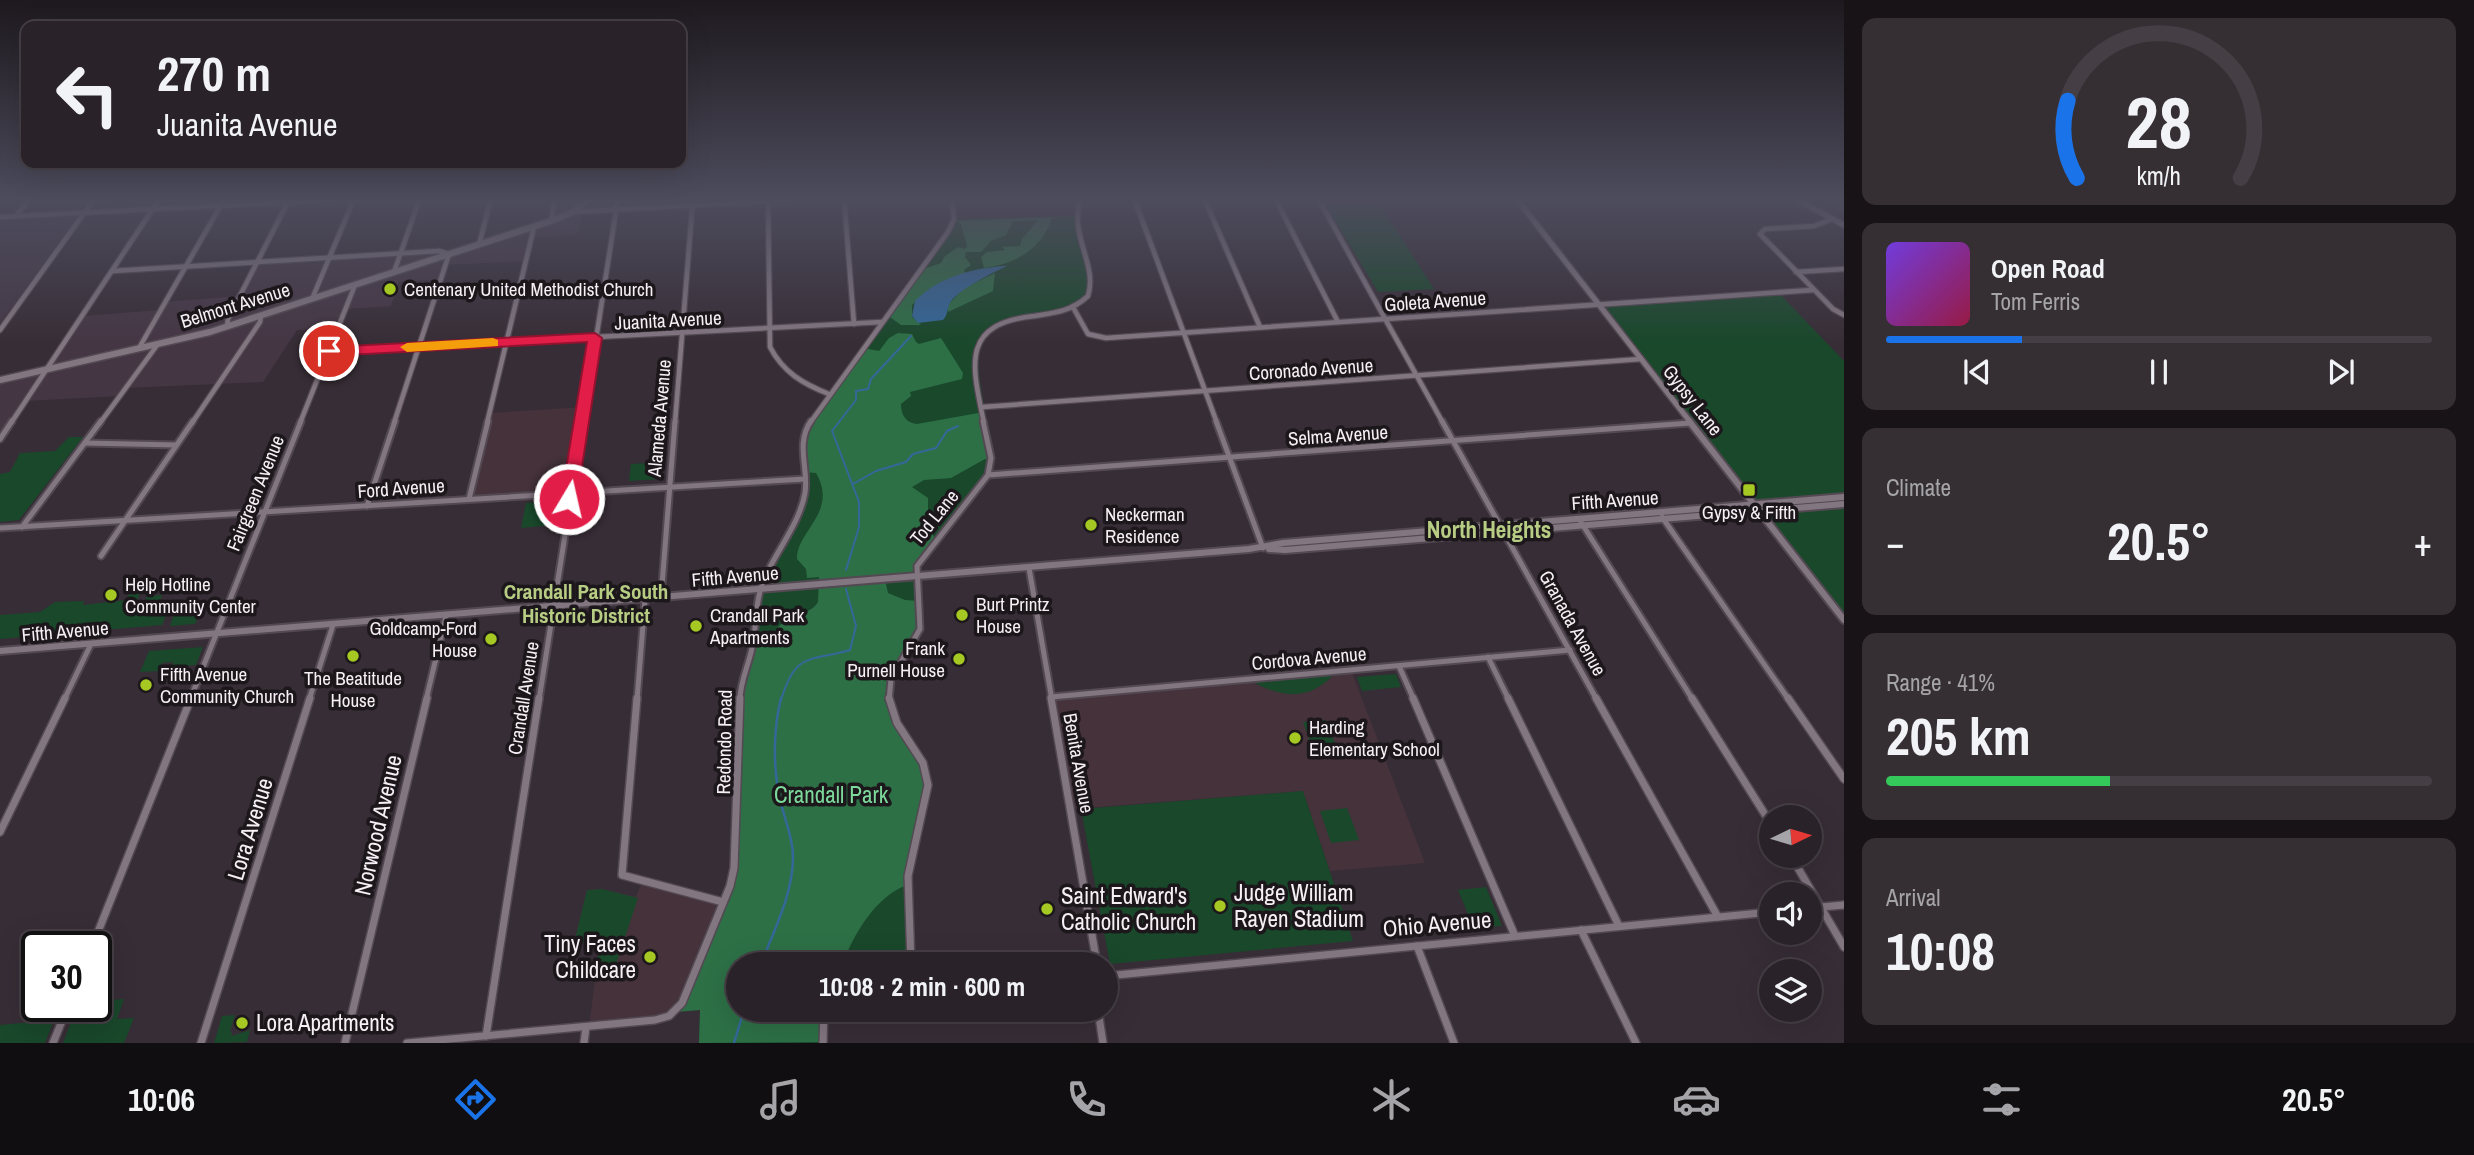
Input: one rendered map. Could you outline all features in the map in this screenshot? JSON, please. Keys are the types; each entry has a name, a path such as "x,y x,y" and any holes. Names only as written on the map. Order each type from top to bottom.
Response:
{"main road":[{"name":"Belmont Avenue","path":"0,380 227,326 471,247"}],"street":[{"path":"0,330 60,247"},
{"path":"0,439 128,247"},
{"path":"139,348 197,247"},
{"path":"227,326 228,318 265,247"},
{"path":"312,299 333,247"},
{"path":"394,272 401,247"},
{"path":"469,499 529,247"},
{"name":"Crandall Avenue","path":"486,1036 610,247"},
{"name":"Alameda Avenue","path":"661,598 689,247"},
{"path":"768,247 770,347 780,365 802,382 830,394"},
{"path":"848,247 854,324"},
{"name":"Redondo Road","path":"586,1027 663,1019 675,1012 682,1003 732,877 736,849 740,686 753,645 760,590 766,570 802,504 805,479 802,448 804,431 937,247"},
{"path":"988,475 991,458 975,358 979,344 985,334 1009,319 1074,309 1087,298 1091,288 1080,247"},
{"path":"1152,247 1263,548"},
{"path":"1225,247 1260,327"},
{"path":"1300,247 1338,322"},
{"name":"Granada Avenue","path":"1345,247 1718,917"},
{"name":"Gypsy Lane","path":"1554,247 1844,620"},
{"path":"1771,247 1833,309 1844,315"},
{"path":"112,271 440,251 449,254 367,506"},
{"path":"1796,272 1844,269"},
{"name":"Fairgreen Avenue","path":"98,931 355,285"},
{"name":"Goleta Avenue","path":"1074,309 1086,331 1095,337 1813,290"},
{"path":"100,556 260,322 261,315"},
{"name":"Juanita Avenue","path":"329,351 882,322"},
{"path":"22,527 158,344"},
{"name":"Coronado Avenue","path":"983,407 1642,359"},
{"name":"Selma Avenue","path":"988,475 1690,423"},
{"path":"85,443 176,445"},
{"name":"Tod Lane","path":"911,952 908,885 928,784 922,763 895,722 888,691 895,668 913,646 920,629 916,576 921,558 988,475"},
{"name":"Ford Avenue","path":"0,528 805,479"},
{"name":"Fifth Avenue","path":"0,652 1263,548 1285,550 1579,519 1844,496"},
{"name":"Fifth Avenue","path":"1502,529 1584,526 1844,504"},
{"path":"1659,513 1844,779"},
{"path":"1579,519 1759,805"},
{"name":"Benita Avenue","path":"1029,568 1095,952"},
{"path":"645,600 622,875 723,902"},
{"name":"Norwood Avenue","path":"345,1043 446,616"},
{"name":"Lora Avenue","path":"201,1043 332,625"},
{"path":"0,832 91,644"},
{"name":"Cordova Avenue","path":"1051,697 1570,650"},
{"path":"1488,657 1619,926"},
{"path":"1399,666 1515,936"},
{"path":"1822,907 1844,905"},
{"path":"1822,909 1844,947"},
{"name":"Ohio Avenue","path":"1118,975 1759,913"},
{"path":"1581,929 1636,1043"},
{"path":"1417,946 1454,1043"},
{"path":"53,1043 62,1022"},
{"path":"823,1043 824,1022"},
{"path":"1100,1022 1103,1043"},
{"path":"407,1043 586,1027 584,1043"}],"shaded area":[{"path":"0,247 56,247 0,323"},
{"path":"472,247 531,247 527,261 445,265 441,279 399,282 391,306 347,309 339,328 297,330 263,382 126,388 119,396 26,401 0,439 0,380 49,368 83,316 159,310 164,302 239,296 257,263 439,251 449,254"},
{"path":"584,407 570,493 469,499 490,413"},
{"path":"1351,670 1425,863 1330,871 1303,791 1072,809 1051,697"},
{"name":"Tiny Faces Childcare","path":"642,882 723,902 686,996 669,1016 589,1027 599,949 575,939 587,890 602,889 636,897"}],"green space":[{"name":"Crandall Park","path":"938,247 1081,247 1091,281 1087,297 1054,313 1026,315 1004,321 979,344 978,360 990,443 988,475 917,566 921,611 889,683 909,868 911,952 726,952 726,1022 769,1022 823,1043 699,1043 700,1010 675,1012 730,886 760,590 799,511 805,492 802,438"},
{"path":"958,247 965,249 967,247 986,247 981,252 966,252 965,257 971,265 964,270 965,273 930,289 912,305 912,317 921,325 901,325 887,315 921,270 941,263 944,257"},
{"path":"1002,247 1034,247 1017,259 984,268 981,257 987,252 1005,250"},
{"path":"1351,247 1407,247 1434,289 1378,292"},
{"path":"995,273 993,291 948,312 948,305 964,288"},
{"path":"1778,292 1844,361 1844,620 1759,511 1285,550 1263,548 1283,543 1753,504 1598,304"},
{"name":"Crandall Park","path":"898,333 912,334 919,344 941,338 963,373 962,379 910,392 911,396 901,404 905,418 917,424 984,412 991,458 951,478 924,480 912,487 928,498 928,518 935,541 921,558 916,576 885,580 888,593 905,600 919,601 920,629 895,668 888,699 927,776 907,885 885,898 867,917 848,952 726,952 726,1022 824,1022 823,1042 699,1043 700,1010 675,1012 730,886 739,699 753,646 763,643 784,622 811,609 818,602 819,577 807,578 806,569 797,559 798,549 820,510 823,499 822,487 816,473 804,472 802,438 863,348 879,351 889,338"},
{"path":"69,437 83,437 19,520 0,522 0,474 10,472 20,453 55,451"},
{"path":"662,462 661,479 629,481 631,464"},
{"path":"560,501 555,525 521,528 526,503"},
{"path":"142,588 136,603 144,603 147,596 162,595 160,601 173,600 162,625 0,639 0,615 40,612 55,602 84,601 83,605 126,600 132,589"},
{"path":"187,602 204,604 195,624 170,626 176,608"},
{"path":"203,647 196,665 172,667 173,662 162,663 159,671 140,672 149,651"},
{"path":"1337,671 1316,688 1294,694 1271,690 1247,679"},
{"path":"1396,674 1401,687 1362,691 1357,677"},
{"path":"1326,720 1338,751 1314,753 1303,722"},
{"name":"Judge William Rayen Stadium","path":"1303,791 1353,941 1118,963 1118,952 1108,952 1081,809"},
{"path":"1347,808 1359,840 1331,843 1320,811"},
{"path":"1486,887 1502,926 1474,928 1458,890"},
{"path":"602,889 638,898 615,967 597,963 599,949 575,939 587,890"},
{"path":"124,999 117,1019 134,1018 124,1043 63,1043 71,1022 112,1022 112,1000"},
{"path":"235,1015 231,1036 250,1030 247,1042 214,1043 222,1016"},
{"path":"53,1022 45,1043 0,1043 0,1025"}],"water":[{"path":"1007,266 957,295 950,303 943,320 918,323 912,316 915,301 945,280 979,269"}],"waterway":[{"path":"846,570 859,527 859,502 832,431 856,400 856,391 868,389 871,379 911,336"},
{"path":"853,484 876,471 906,462 913,454 936,448 947,431 958,426"},
{"path":"781,700 792,673 799,666 814,658 850,650 856,626 846,589"},
{"path":"766,952 790,885 793,857 775,762 776,723 781,698"},
{"path":"734,1043 740,1022"}],"slow traffic":[{"path":"407,347 493,343"}],"place":[{"name":"Centenary United Methodist Church","path":"390,289"},
{"name":"Gypsy & Fifth","path":"1749,490"},
{"name":"Neckerman Residence","path":"1091,525"},
{"name":"Help Hotline Community Center","path":"111,595"},
{"name":"Burt Printz House","path":"962,615"},
{"name":"Crandall Park Apartments","path":"696,626"},
{"name":"Goldcamp-Ford House","path":"491,639"},
{"name":"The Beatitude House","path":"353,656"},
{"name":"Frank Purnell House","path":"959,659"},
{"name":"Fifth Avenue Community Church","path":"146,685"},
{"name":"Harding Elementary School","path":"1295,738"},
{"name":"Judge William Rayen Stadium","path":"1220,906"},
{"name":"Saint Edward's Catholic Church","path":"1047,909"},
{"name":"Tiny Faces Childcare","path":"650,957"},
{"name":"Lora Apartments","path":"242,1023"}],"district":[{"name":"North Heights","path":"1489,530"},
{"name":"Crandall Park South Historic District","path":"586,604"}],"route":[{"path":"329,351 595,338 569,499"}]}
